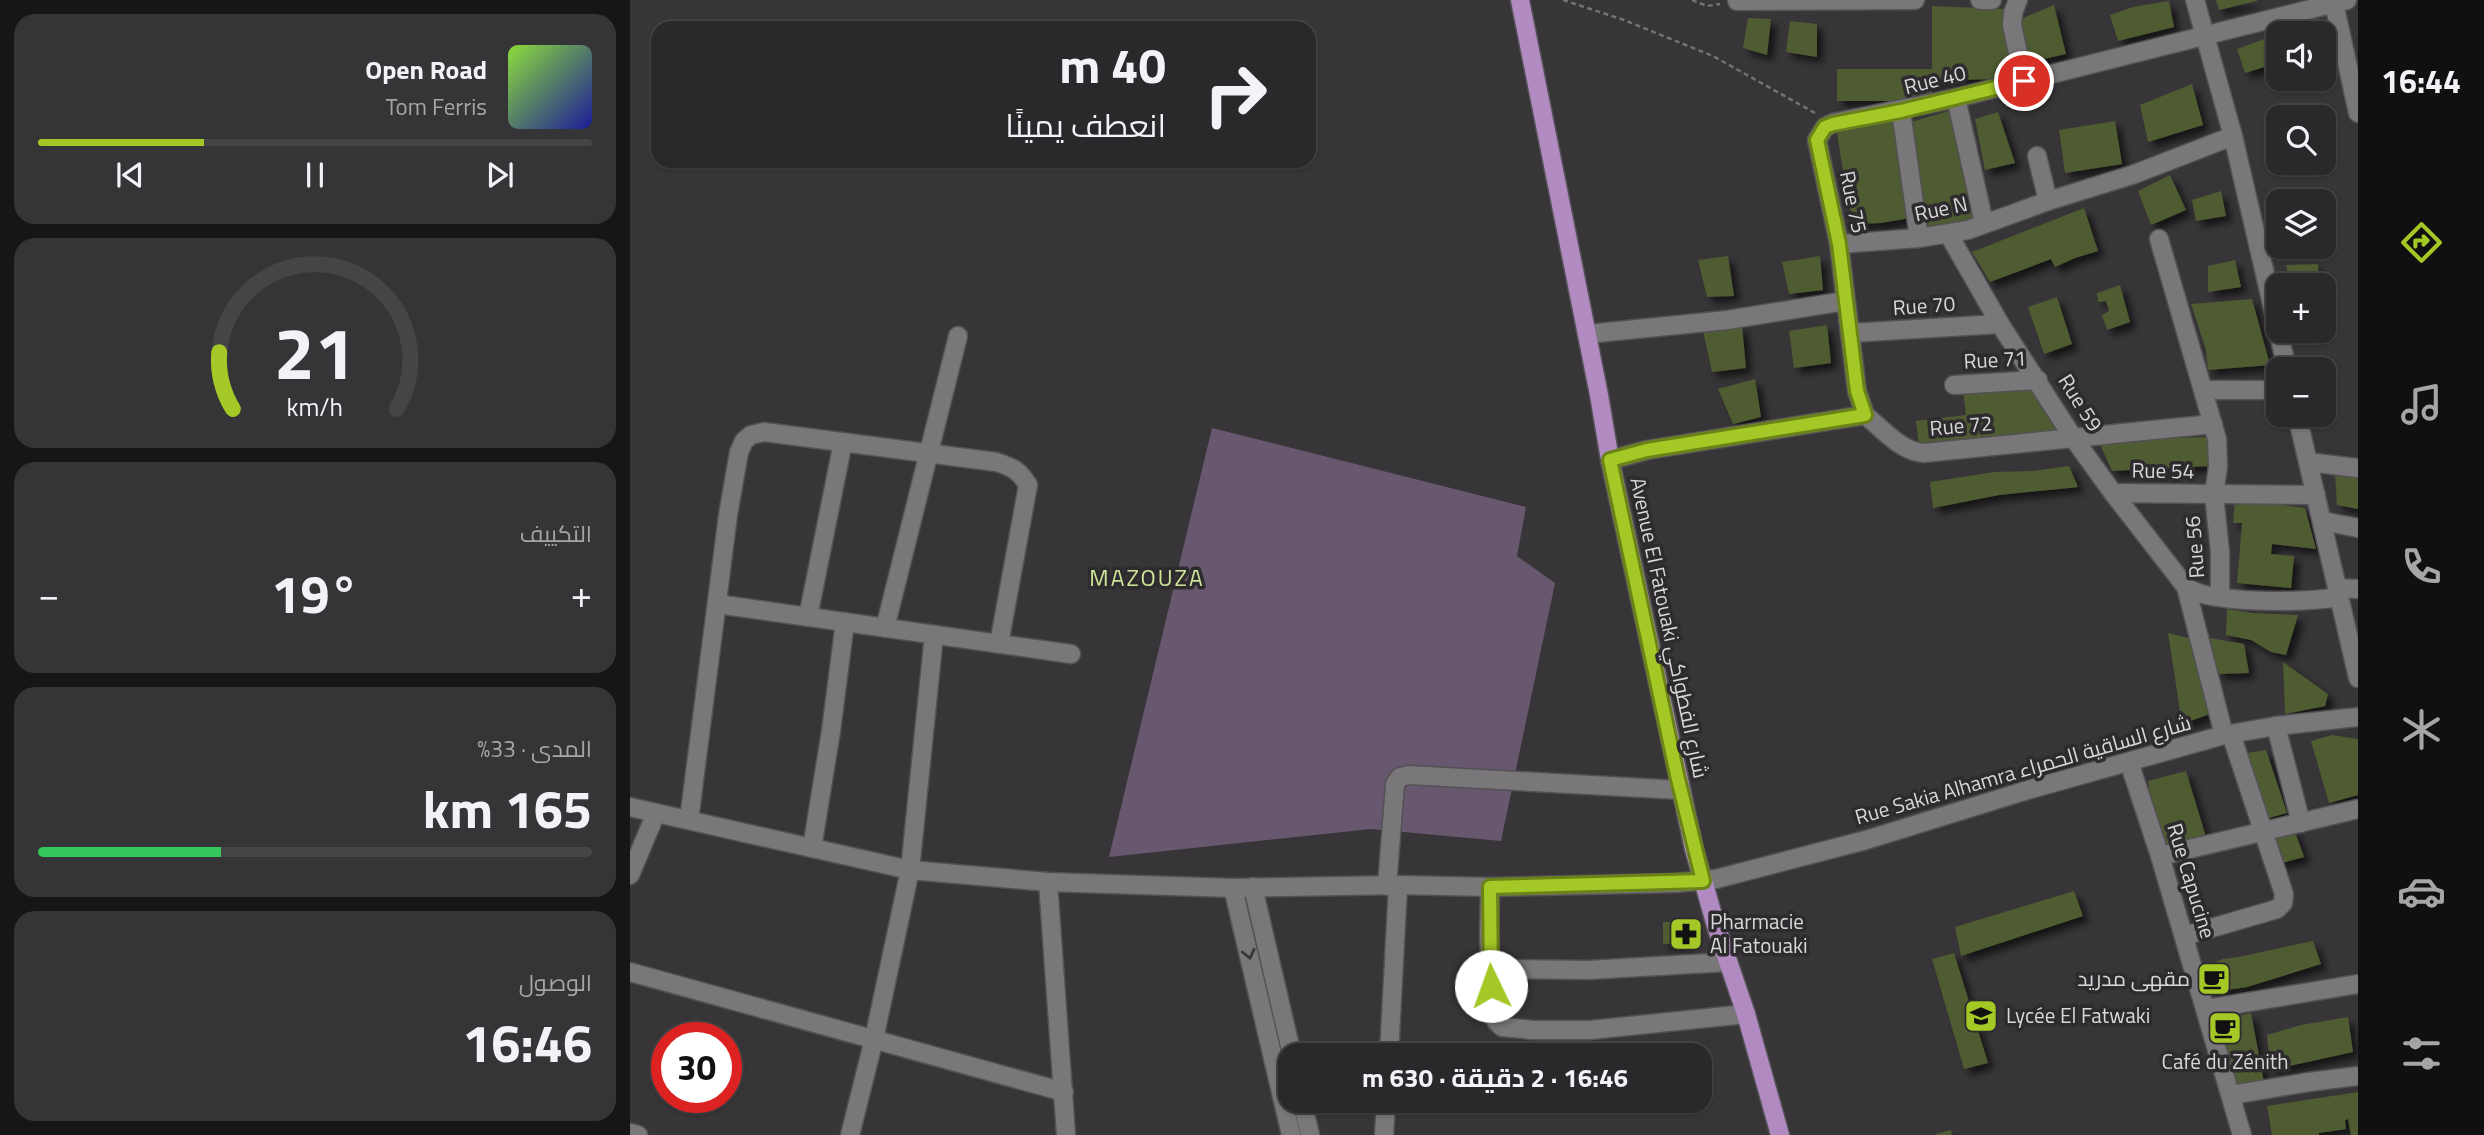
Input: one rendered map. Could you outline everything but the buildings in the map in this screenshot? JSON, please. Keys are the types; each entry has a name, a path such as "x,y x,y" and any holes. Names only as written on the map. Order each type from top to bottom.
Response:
{"main road":[{"name":"Avenue El Fatouaki شارع الفطواكي","path":"1520,0 1610,460 1680,790 1703,881 1746,1014 1780,1135"}],"street":[{"path":"1737,1 1915,0"},
{"path":"1980,0 1992,0"},
{"path":"2018,0 2012,25 2024,81"},
{"path":"2195,0 2233,136 2284,357"},
{"path":"2341,1 2358,113"},
{"name":"Rue 40","path":"1833,124 1956,98 2341,1"},
{"path":"1956,98 1984,223"},
{"path":"1901,111 1919,238"},
{"name":"Rue 75","path":"1833,124 1820,132 1817,140 1839,244 1857,391 1865,415"},
{"name":"Rue N","path":"1839,244 1949,234 2132,174 2233,136"},
{"path":"2038,156 2048,201"},
{"name":"Rue 59","path":"1949,234 2000,324 2039,380 2074,439 2186,587"},
{"name":"Rue 56","path":"2159,239 2204,390 2218,448 2214,495 2220,552 2220,596"},
{"path":"1587,334 1727,320 1845,301"},
{"name":"Rue 70","path":"1850,333 2000,324"},
{"path":"885,628 958,337"},
{"name":"Rue 71","path":"1954,385 2039,380"},
{"path":"2204,390 2266,390"},
{"path":"1610,460 1647,450 1865,415"},
{"name":"Rue 72","path":"1865,415 1915,453 2213,424"},
{"path":"2300,427 2358,678"},
{"path":"689,820 728,515 739,452 744,441 751,435 764,432 996,462 1013,467 1021,473 1028,485 999,644"},
{"path":"808,617 843,442"},
{"path":"2308,463 2358,468"},
{"name":"Rue 54","path":"2113,493 2316,495"},
{"path":"2322,521 2358,528"},
{"path":"2186,587 2201,594 2269,601 2315,601 2338,592 2358,589"},
{"path":"2184,936 2277,909 2283,904 2284,894 2228,734 2186,587"},
{"path":"717,604 1071,654"},
{"path":"812,848 845,622"},
{"path":"850,1135 874,1039 910,870 934,635"},
{"name":"Rue Sakia Alhamra شارع الساقية الحمراء","path":"630,807 910,870 1048,882 1233,888 1393,885 1490,887 1703,881 1866,840 2031,789 2228,734 2358,717"},
{"path":"2276,726 2301,822"},
{"name":"Rue Capucine","path":"2129,762 2160,856 2242,1135"},
{"path":"1389,1043 1394,792 1400,777 1409,775 1680,790"},
{"path":"2160,856 2358,809"},
{"path":"630,875 656,813"},
{"path":"1048,882 1066,1135"},
{"path":"1253,887 1289,1043"},
{"path":"1490,887 1490,969 1493,1014 1498,1025 1507,1028 1590,1030 1746,1014"},
{"path":"1233,888 1291,1135"},
{"path":"1490,969 1588,970 1728,962"},
{"path":"630,972 1064,1092"},
{"path":"2206,1009 2358,984"},
{"path":"2231,1095 2358,1076"},
{"path":"1305,1113 1310,1135"},
{"path":"1384,1135 1385,1113"},
{"path":"630,1133 638,1135"}],"path":[{"path":"1563,0 1624,20 1713,56 1833,124"},
{"path":"1692,0 1707,6 1737,1"}],"shaded area":[{"path":"1212,428 1526,507 1517,556 1555,583 1501,841 1371,829 1109,857"}],"place":[{"name":"Pharmacie Al Fatouaki","path":"1686,934"},
{"name":"مقهى مدريد","path":"2214,979"},
{"name":"Lycée El Fatwaki","path":"1981,1016"},
{"name":"Café du Zénith","path":"2225,1028"}],"district":[{"name":"MAZOUZA","path":"1147,578"}],"route":[{"path":"1491,986 1490,887 1703,881 1677,775 1610,460 1647,450 1865,415 1857,391 1839,244 1819,153 1817,140 1820,132 1833,124 1901,111 2024,81"}]}
